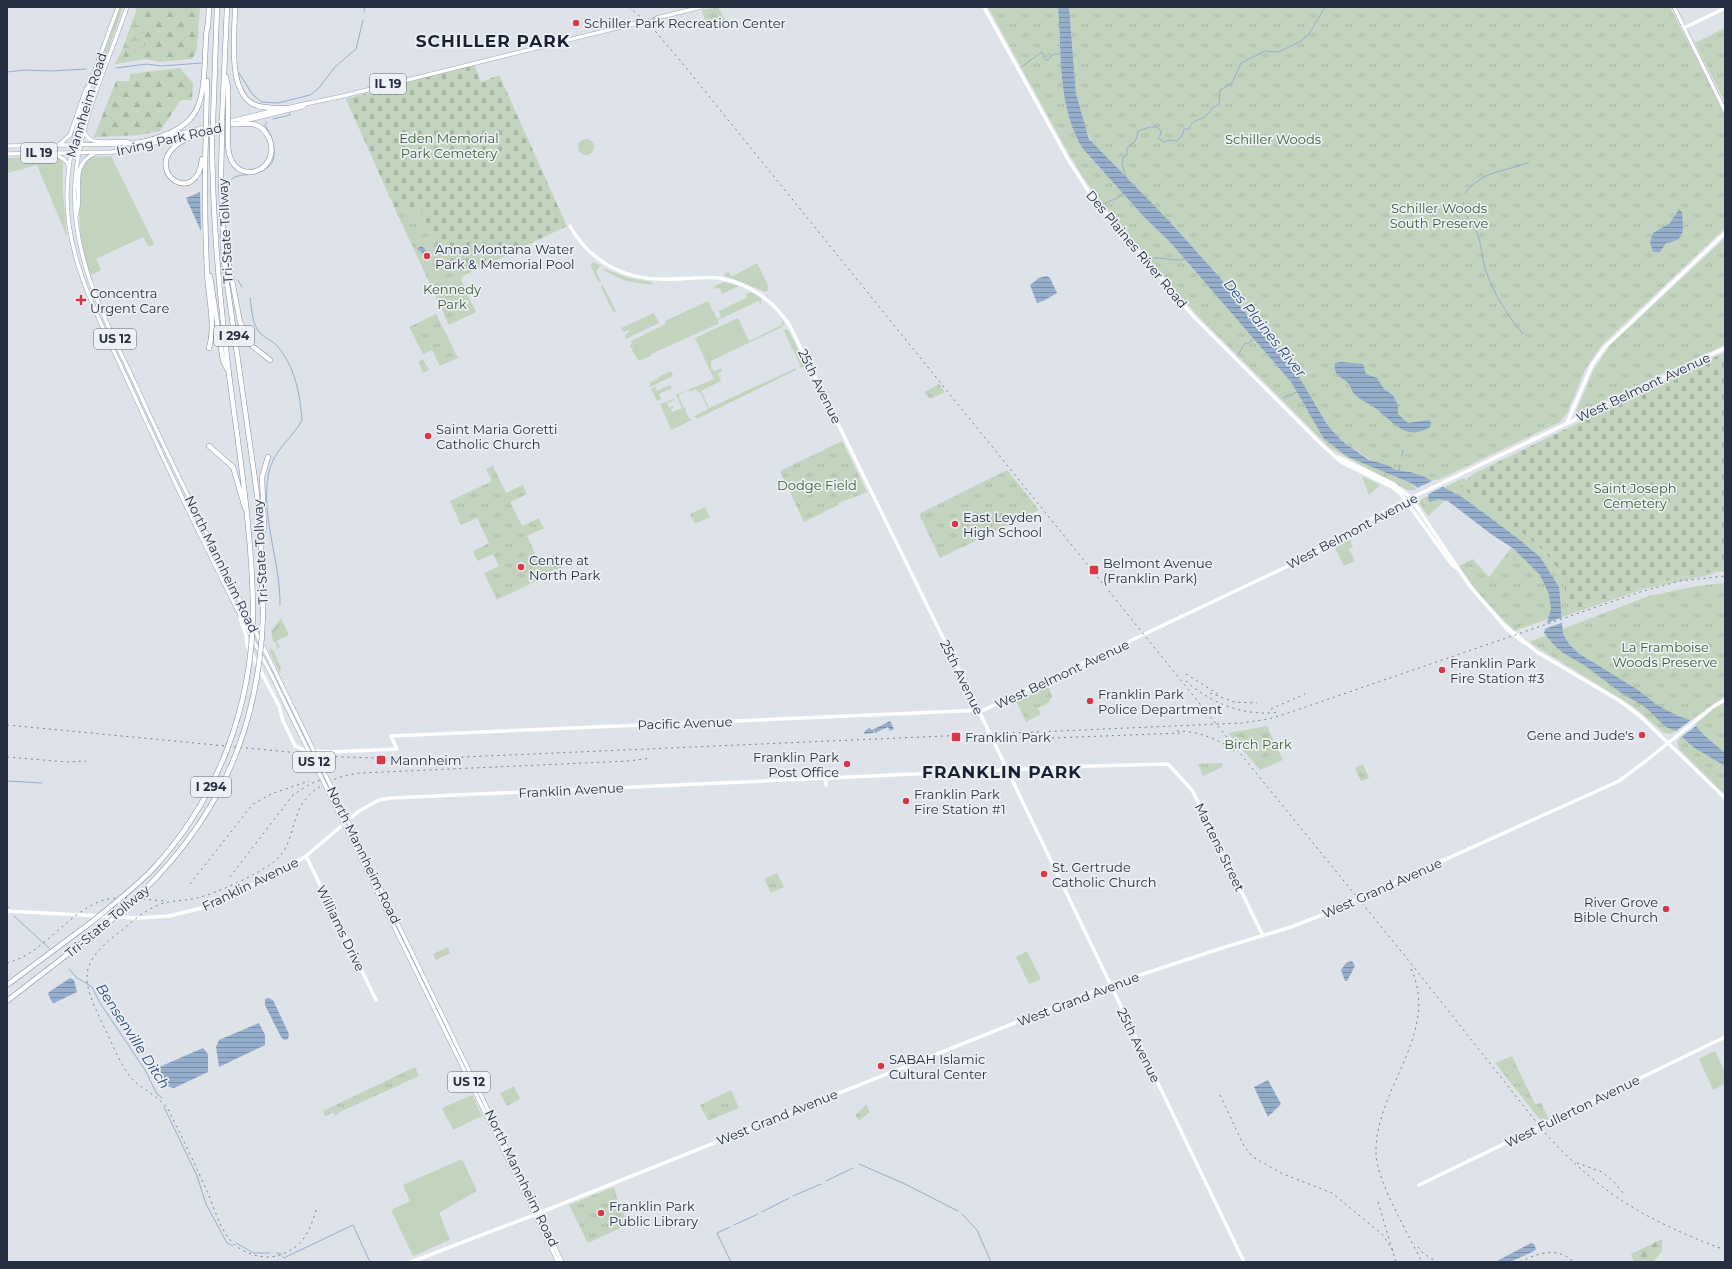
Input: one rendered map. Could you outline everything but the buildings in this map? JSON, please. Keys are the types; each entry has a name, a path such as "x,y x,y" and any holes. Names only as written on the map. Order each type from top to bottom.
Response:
{"highway":[{"name":"I 294","path":"209,7 204,134 204,199 207,252 223,361 229,372"},
{"name":"Tri-State Tollway","path":"7,985 89,924 151,871 189,823 208,793 228,749 244,699 253,643 253,573 215,249 212,185 212,133 217,7"},
{"name":"Tri-State Tollway","path":"7,1001 104,926 149,886 172,861 203,820 217,796 242,739 252,707 261,657 263,615 261,540 257,494 224,262 222,224 222,121 227,7"},
{"path":"235,7 234,62 241,94 249,101 260,106 287,108"},
{"path":"143,142 180,129 188,122 198,108 203,94 208,24"},
{"path":"224,71 228,88 229,153 235,166 242,171 251,172 266,165 270,158 271,149 269,138 264,130 253,124 232,124"},
{"path":"204,134 202,163 197,178 186,184 174,180 166,169 168,155 176,145 204,134"},
{"path":"222,224 240,322 252,346 270,360"},
{"path":"207,252 212,322 209,348"},
{"path":"209,446 233,467 247,514"},
{"path":"261,540 264,527 262,477 268,457"}],"main road":[{"name":"Mannheim Road","path":"118,7 92,82 70,153 68,167 68,220 77,262 91,298 150,429"},
{"name":"Mannheim Road","path":"127,7 84,131 75,182 75,219 80,249 89,281 155,426"},
{"path":"657,18 701,7"},
{"name":"Des Plaines River Road","path":"984,7 1069,161 1093,198 1194,317 1245,366 1312,436 1336,457 1353,469 1392,487 1406,500 1452,565 1456,568"},
{"path":"1674,7 1725,110"},
{"path":"1684,28 1725,8"},
{"name":"Irving Park Road","path":"7,146 143,142 641,22"},
{"path":"59,145 70,135 86,89 92,82"},
{"name":"Irving Park Road","path":"7,154 97,153 125,151 204,134 232,124 302,107 304,104"},
{"path":"84,131 86,138 92,141 123,141 133,143"},
{"path":"20,153 29,156 60,156 65,160 68,167"},
{"path":"75,219 78,210 80,166 85,159 97,153"},
{"name":"25th Avenue","path":"570,226 581,243 594,256 618,271 650,279 708,277 734,281 760,294 783,315 792,328 979,710 1244,1262"},
{"path":"1567,423 1596,359 1608,342 1725,233"},
{"name":"West Belmont Avenue","path":"979,710 987,708 1048,680 1309,556 1406,500 1725,348"},
{"name":"North Mannheim Road","path":"155,426 562,1262"},
{"name":"North Mannheim Road","path":"150,429 558,1262"},
{"name":"Des Plaines River Road","path":"1336,457 1394,484 1411,498 1456,568 1502,623 1514,635 1546,658 1628,707 1648,722 1725,798"},
{"path":"236,606 246,635 247,645"},
{"path":"247,645 248,639 252,636"},
{"name":"Pacific Avenue","path":"247,645 279,706 283,721 295,746 304,750 330,752 397,749 391,736 979,710"},
{"name":"West Grand Avenue","path":"411,1262 534,1215 1110,985 1263,936 1323,915 1605,788 1626,776 1714,706 1725,700"},
{"name":"Franklin Avenue","path":"7,911 138,918 183,914 209,906 287,868 306,856 359,811 379,800 391,798 1168,764"},
{"name":"Martens Street","path":"1168,764 1192,790 1263,936"},
{"path":"825,779 826,785"},
{"name":"Williams Drive","path":"306,856 376,1000"},
{"name":"West Fullerton Avenue","path":"1419,1185 1725,1037"}],"green space":[{"path":"120,7 123,7 91,100 98,71"},
{"path":"137,7 200,7 197,50 192,59 159,62 146,59 115,64 122,50 137,51 147,45 135,14"},
{"path":"718,7 727,23 708,31 702,10"},
{"path":"988,7 1058,7 1062,80 1065,98 1075,133 1083,149 1145,218 1170,242 1291,382 1324,439 1411,483 1417,490 1407,490 1330,448 1196,314 1108,211 1082,176"},
{"name":"Schiller Woods South Preserve","path":"1069,7 1670,7 1725,115 1725,228 1602,345 1586,368 1567,413 1560,422 1440,479 1432,481 1423,476 1410,472 1396,470 1387,465 1376,463 1342,441 1328,426 1292,365 1243,310 1222,280 1171,223 1093,145 1084,125 1076,94"},
{"path":"135,14 147,45 137,51 122,50"},
{"path":"1725,28 1725,102 1695,43"},
{"name":"Eden Memorial Park Cemetery","path":"474,64 481,82 499,75 567,226 463,276 451,272 443,265 430,229 420,210 409,215 405,207 396,211 346,99"},
{"path":"180,68 193,83 192,100 181,100 160,131 140,135 94,137 116,81 129,81 130,74"},
{"path":"583,139 589,139 594,144 592,153 589,155 583,155 578,150 578,144"},
{"path":"56,156 63,162 63,193 67,237 37,165 7,173 7,158"},
{"path":"111,156 154,244 149,247 143,237 96,259 101,270 90,276 83,251 80,230 80,176 84,162 89,158"},
{"name":"Kennedy Park","path":"405,207 409,215 420,210 430,229 443,265 451,272 463,276 461,280 463,285 466,286 469,291 467,293 476,312 449,325 396,211"},
{"path":"1725,238 1725,345 1575,414 1593,371 1610,345"},
{"path":"592,262 601,265 596,271 601,282 598,281 591,267"},
{"path":"757,263 768,285 768,290 766,292 725,276 724,274 730,271 730,275 733,276"},
{"path":"605,269 628,278 651,282 653,285 626,281 603,270"},
{"path":"724,282 739,286 722,294 720,288 716,289 715,286"},
{"path":"602,284 616,311 613,312 601,287"},
{"path":"751,292 761,298 761,304 758,301 718,320 718,324 651,354 651,356 639,361 632,351 633,348 630,346 632,343 631,341 666,324 665,321 708,301 717,319 721,317 719,311 748,297 746,294"},
{"path":"654,313 659,323 626,339 625,335 629,332 629,330 623,332 621,328"},
{"path":"436,314 458,358 440,366 432,350 423,354 409,327"},
{"path":"738,318 749,341 782,325 781,323 784,321 784,323 782,327 711,361 711,369 715,371 721,368 722,371 718,374 721,381 701,391 709,408 796,368 796,370 697,419 694,416 708,409 700,392 696,389 680,394 679,397 684,408 686,408 685,410 689,418 692,420 671,430 660,404 674,399 675,400 667,403 669,408 673,406 674,408 671,409 672,412 682,408 676,395 714,379 695,338"},
{"path":"786,329 789,331 805,363 803,368 799,367 800,365 793,349 790,350 792,348 784,331 782,332"},
{"name":"Saint Joseph Cemetery","path":"1725,352 1725,571 1705,573 1646,586 1570,611 1560,575 1551,560 1527,537 1459,487 1473,474"},
{"path":"423,359 429,370 423,373 418,362"},
{"path":"671,371 673,376 650,387 650,383 664,376 648,382"},
{"path":"939,384 945,392 930,399 924,392"},
{"path":"670,385 672,388 659,394 661,399 657,401 651,389 655,386 657,391"},
{"name":"Dodge Field","path":"842,441 867,492 838,503 838,505 804,522 780,471"},
{"path":"493,466 506,493 523,485 527,494 510,502 522,526 539,518 544,528 527,536 539,562 557,554 563,568 497,600 484,573 499,566 493,554 478,561 473,551 489,543 477,518 461,525 450,501 492,481 486,469"},
{"path":"1007,470 1039,510 940,558 919,514"},
{"path":"1362,477 1364,477 1380,485 1369,495"},
{"path":"1463,478 1466,480 1460,487 1527,537 1551,560 1560,575 1570,611 1514,631 1478,593 1459,566 1473,559 1489,577 1518,539 1454,493 1428,516 1420,504 1420,500"},
{"path":"705,507 710,517 695,524 690,514"},
{"path":"1349,538 1353,547 1349,549 1355,561 1344,566 1335,548"},
{"path":"1714,572 1713,574 1644,589 1562,617 1561,614 1655,584"},
{"name":"La Framboise Woods Preserve","path":"1725,583 1724,697 1671,734 1664,733 1634,707 1529,642 1649,596 1697,586"},
{"path":"281,618 289,635 277,641 280,647 277,649 276,643 273,641 271,631"},
{"path":"270,649 273,650 281,668 280,673 269,651"},
{"path":"1048,686 1052,696 1048,703 1038,708 1041,714 1026,722 1016,701"},
{"path":"1725,702 1725,795 1679,749 1677,742 1713,709"},
{"name":"Birch Park","path":"1267,726 1283,760 1260,770 1228,733"},
{"path":"1222,763 1222,767 1203,776 1198,764"},
{"path":"1363,764 1369,778 1361,781 1355,768"},
{"path":"777,873 784,887 771,893 764,879"},
{"path":"448,947 450,953 436,960 433,954"},
{"path":"1027,951 1041,979 1029,984 1016,957"},
{"path":"1715,1051 1725,1072 1725,1084 1713,1090 1699,1059"},
{"path":"1512,1056 1535,1104 1541,1103 1549,1119 1542,1122 1495,1063"},
{"path":"415,1067 419,1076 340,1112 335,1116 334,1112 325,1116 323,1111"},
{"path":"514,1086 520,1099 507,1106 500,1093"},
{"path":"731,1090 739,1108 708,1121 700,1105"},
{"path":"472,1095 482,1116 453,1130 442,1108"},
{"path":"866,1105 870,1112 859,1121 855,1115"},
{"path":"462,1159 477,1191 440,1212 450,1240 413,1256 391,1210 410,1201 403,1185"},
{"path":"614,1187 618,1201 629,1224 588,1243 569,1205"},
{"path":"1662,1239 1662,1251 1653,1262 1634,1262 1631,1254"}],"water":[{"path":"1058,7 1069,7 1076,94 1089,139 1171,223 1222,280 1243,310 1292,365 1328,426 1342,441 1369,460 1387,465 1396,470 1423,476 1465,499 1540,557 1559,587 1563,634 1569,644 1578,653 1638,690 1657,705 1678,716 1690,720 1705,736 1725,753 1725,766 1693,747 1676,731 1666,727 1645,707 1620,692 1584,665 1563,653 1554,645 1544,633 1551,609 1549,594 1540,575 1514,549 1491,534 1448,501 1439,499 1430,502 1428,500 1429,496 1411,483 1348,457 1324,439 1291,382 1170,242 1145,218 1083,149 1069,116 1065,98 1062,80"},
{"path":"200,192 201,231 186,198"},
{"path":"1679,209 1682,212 1683,223 1681,237 1673,242 1666,243 1660,252 1653,252 1650,242 1653,233 1670,223"},
{"path":"421,246 429,252 432,258 424,258 426,253 424,254 417,249"},
{"path":"1047,276 1050,278 1057,293 1037,303 1030,285 1039,278"},
{"path":"1341,362 1363,364 1366,374 1377,378 1384,389 1393,395 1398,405 1398,414 1408,423 1429,420 1431,423 1430,427 1420,431 1406,431 1378,410 1360,399 1355,395 1349,384 1335,371 1335,363"},
{"path":"890,721 894,729 890,731 888,727 875,733 874,730 873,733 864,734 869,728 872,730"},
{"path":"1352,961 1355,966 1347,981 1345,981 1341,970 1346,963"},
{"path":"70,978 74,980 77,992 54,1003 52,1002 48,994 49,992"},
{"path":"268,998 273,1000 289,1034 288,1039 284,1040 281,1037 265,1005 265,999"},
{"path":"259,1023 265,1035 265,1045 219,1067 216,1047 219,1040"},
{"path":"203,1048 208,1054 208,1072 174,1088 166,1086 157,1068"},
{"path":"1268,1080 1281,1104 1268,1117 1254,1087"},
{"path":"1531,1243 1534,1244 1536,1249 1534,1251 1510,1262 1495,1262"}],"pier":[{"path":"1434,480 1444,486 1427,495 1415,489"},
{"path":"1563,617 1564,622 1542,630 1544,624"},
{"path":"1691,720 1696,726 1681,737 1676,731"}],"waterway":[{"path":"364,11 365,7"},
{"path":"1126,177 1122,164 1123,158 1127,155 1127,148 1136,140 1138,131 1150,127 1157,127 1161,134 1158,138 1164,142 1170,140 1177,141 1182,136 1184,129 1189,129 1195,121 1205,117 1212,108 1219,105 1220,90 1232,83 1241,63 1265,51 1279,52 1299,42 1309,34 1325,7"},
{"path":"239,73 253,95 262,102 278,103 310,95 318,89 335,67 356,49 363,20"},
{"path":"1021,67 1042,52 1045,59 1048,60 1054,54 1060,54"},
{"path":"116,68 147,64 161,66 202,63"},
{"path":"7,72 25,70 51,71 86,69"},
{"path":"273,119 290,115 290,113"},
{"path":"232,179 259,172 266,169 272,163 274,153 271,137 265,125 267,122"},
{"path":"1465,193 1472,185 1487,176 1529,162"},
{"path":"1103,204 1118,198 1123,193"},
{"path":"1463,202 1464,211 1478,235 1488,277 1506,311 1523,334"},
{"path":"1150,259 1185,259"},
{"path":"238,280 242,287"},
{"path":"250,298 253,317 258,331 276,345 284,355 293,372 298,391 302,420 273,460 267,484 268,518 277,571 280,605"},
{"path":"1238,355 1245,343 1250,343 1252,339"},
{"path":"1283,398 1297,392"},
{"path":"1402,456 1403,450"},
{"path":"1399,471 1400,465"},
{"path":"273,632 279,625"},
{"path":"7,781 42,783"},
{"name":"Bensenville Ditch","path":"14,916 49,948"},
{"name":"Bensenville Ditch","path":"69,969 76,977 92,987 100,1003 145,1070 157,1094 162,1098"},
{"name":"Bensenville Ditch","path":"164,1107 197,1176 206,1204 227,1243 233,1246"},
{"name":"Bensenville Ditch","path":"859,1164 905,1184 958,1211"},
{"name":"Bensenville Ditch","path":"826,1181 853,1168"},
{"name":"Bensenville Ditch","path":"793,1196 821,1184"},
{"name":"Bensenville Ditch","path":"762,1212 789,1198"},
{"name":"Bensenville Ditch","path":"734,1225 758,1214"},
{"name":"Bensenville Ditch","path":"962,1214 977,1230 991,1262"},
{"name":"Bensenville Ditch","path":"282,1256 284,1258 353,1225 370,1262"},
{"name":"Bensenville Ditch","path":"730,1227 717,1233 731,1262"},
{"name":"Bensenville Ditch","path":"236,1243 254,1253 270,1253"},
{"name":"Bensenville Ditch","path":"277,1253 281,1254"}],"tunnel":[{"path":"641,22 657,18"}],"railway":[{"path":"629,7 650,25 683,64 1405,956 1545,1133 1586,1173 1606,1190 1627,1204 1672,1228 1725,1250"},
{"path":"7,725 341,757 418,759 1242,723 1269,719 1291,712 1640,592 1680,581 1725,576"},
{"path":"1186,674 1218,694"},
{"path":"1186,681 1207,696 1230,707 1254,712 1280,712"},
{"path":"1210,693 1234,702 1257,703"},
{"path":"1271,709 1305,694"},
{"path":"1177,731 1193,732 1208,736 1235,751"},
{"path":"1052,738 1182,733"},
{"path":"7,757 67,762 86,761"},
{"path":"316,1210 311,1225 300,1243 288,1252 280,1255 269,1257 257,1256 240,1249 230,1240 221,1226 209,1196 168,1109 163,1103 130,1077 103,1025 90,996 87,984 87,973 90,963 97,953 135,919 155,906 197,898 215,892 245,879 271,864 282,854 301,806 314,791 332,780 351,774 361,773 629,761 651,758"},
{"path":"230,877 293,795 310,784 329,777"},
{"path":"190,884 252,805 271,794 309,781"},
{"path":"7,963 33,951 67,922 91,905 104,900 119,898 165,901"},
{"path":"1411,969 1418,993 1418,1016 1413,1039 1385,1107 1378,1130 1376,1154 1382,1179 1422,1262"},
{"path":"1220,1095 1244,1146 1253,1157 1281,1173 1332,1193 1383,1235 1394,1253"},
{"path":"1577,1163 1602,1172 1615,1183 1623,1193"},
{"path":"1378,1202 1396,1262"},
{"path":"1418,1247 1424,1254 1437,1262"},
{"path":"1520,1262 1534,1256 1547,1253 1561,1254 1574,1262"}],"place":[{"name":"Schiller Park Recreation Center","path":"576,23"},
{"name":"Anna Montana Water Park & Memorial Pool","path":"427,256"},
{"name":"Concentra Urgent Care","path":"81,300"},
{"name":"Saint Maria Goretti Catholic Church","path":"428,436"},
{"name":"East Leyden High School","path":"955,524"},
{"name":"Centre at North Park","path":"521,567"},
{"name":"Belmont Avenue (Franklin Park)","path":"1094,570"},
{"name":"Franklin Park Fire Station #3","path":"1442,670"},
{"name":"Franklin Park Police Department","path":"1090,701"},
{"name":"Gene and Jude's","path":"1642,735"},
{"name":"Franklin Park","path":"956,737"},
{"name":"Mannheim","path":"381,760"},
{"name":"Franklin Park Post Office","path":"847,764"},
{"name":"Franklin Park Fire Station #1","path":"906,801"},
{"name":"St. Gertrude Catholic Church","path":"1044,874"},
{"name":"River Grove Bible Church","path":"1666,909"},
{"name":"SABAH Islamic Cultural Center","path":"881,1066"},
{"name":"Franklin Park Public Library","path":"601,1213"}],"district":[{"name":"SCHILLER PARK","path":"493,41"},
{"name":"FRANKLIN PARK","path":"1002,772"}],"park label":[{"name":"Schiller Woods","path":"1273,139"}],"water label":[{"name":"Des Plaines River","path":"1265,328"}]}
